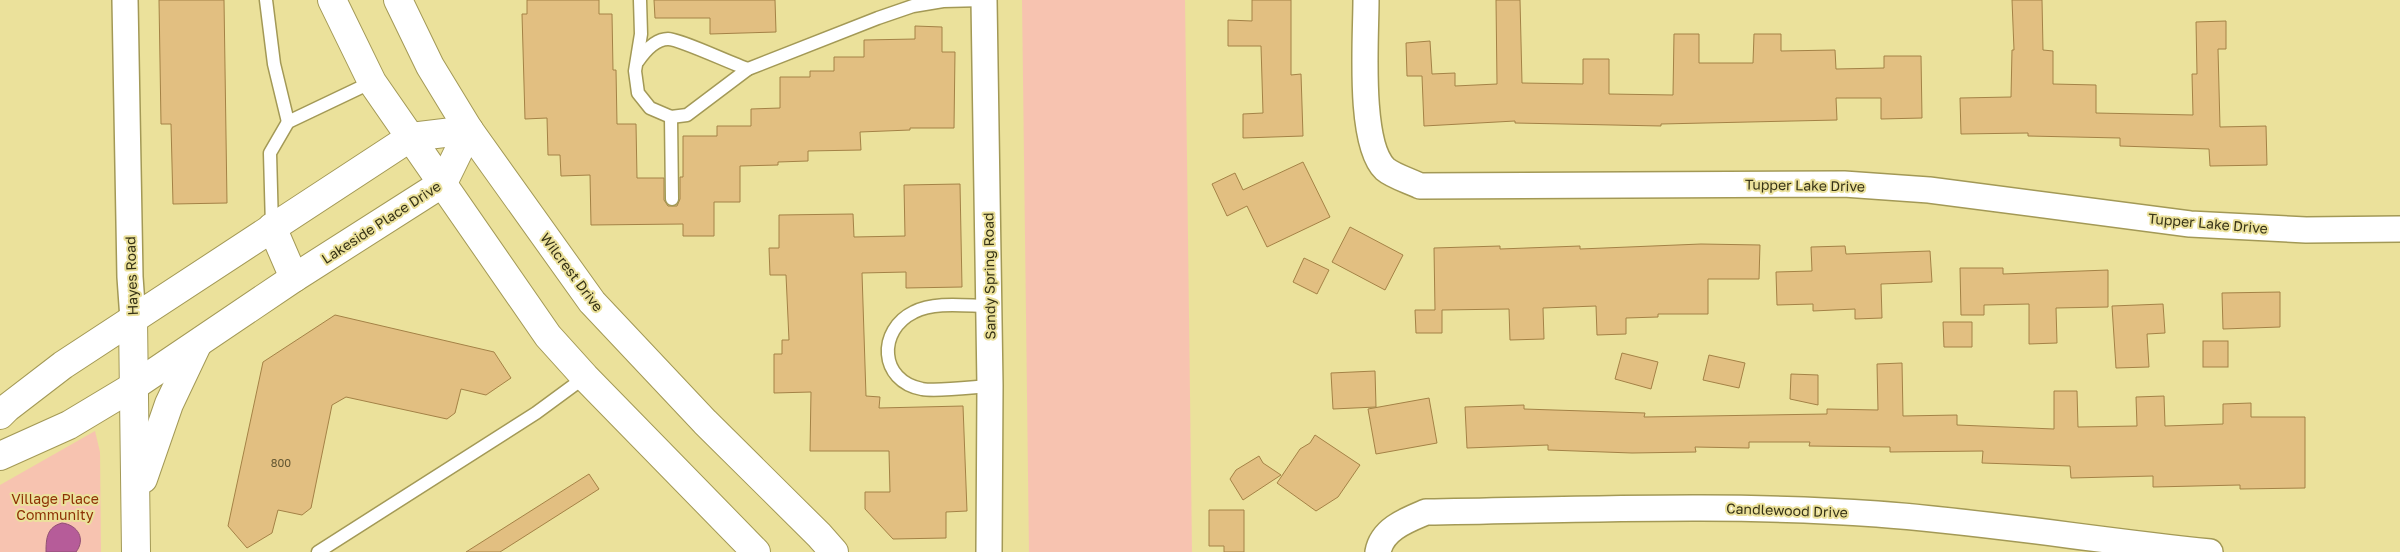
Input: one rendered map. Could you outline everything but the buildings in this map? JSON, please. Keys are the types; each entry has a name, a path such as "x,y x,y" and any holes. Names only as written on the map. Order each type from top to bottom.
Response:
{"street":[{"name":"Hayes Road","path":"125,0 130,268 133,319 136,552"},
{"path":"332,0 372,82 548,336 585,377 756,552"},
{"name":"Wilcrest Drive","path":"398,0 430,66 469,130 592,302 705,422 819,534 834,552"},
{"name":"Sandy Spring Road","path":"984,0 990,306 989,552"},
{"name":"Tupper Lake Drive","path":"1366,0 1366,109 1370,142 1385,169 1420,186 1844,184 1928,190 2190,224 2306,230 2400,230"},
{"path":"0,415 63,365 411,137 469,130"},
{"name":"Lakeside Place Drive","path":"0,456 68,425 134,386 294,278 443,183 469,130"},
{"path":"272,228 294,278"},
{"path":"136,502 169,404 197,344"},
{"name":"Candlewood Drive","path":"1378,552 1379,547 1397,524 1426,512 1742,508 1875,514 1990,524 2210,552"}],"lane":[{"path":"266,0 274,64 288,122"},
{"path":"640,0 640,34 636,77 638,93 650,108 671,117 687,115 748,69 913,6 943,1 984,0"},
{"path":"638,61 646,50 655,43 670,38 748,69"},
{"path":"272,228 270,153 288,122 372,82"},
{"path":"671,117 672,199"},
{"path":"990,306 932,307 914,312 896,325 887,345 888,364 900,379 922,390 990,386"},
{"path":"318,552 536,414 585,377"}],"green space":[{"path":"1022,0 1185,0 1192,552 1029,552"},
{"name":"Village Place Community","path":"95,431 100,452 101,552 0,552 0,485"}],"shaded area":[{"path":"62,523 68,524 79,533 79,547 76,552 46,552 46,542 50,530"}]}
